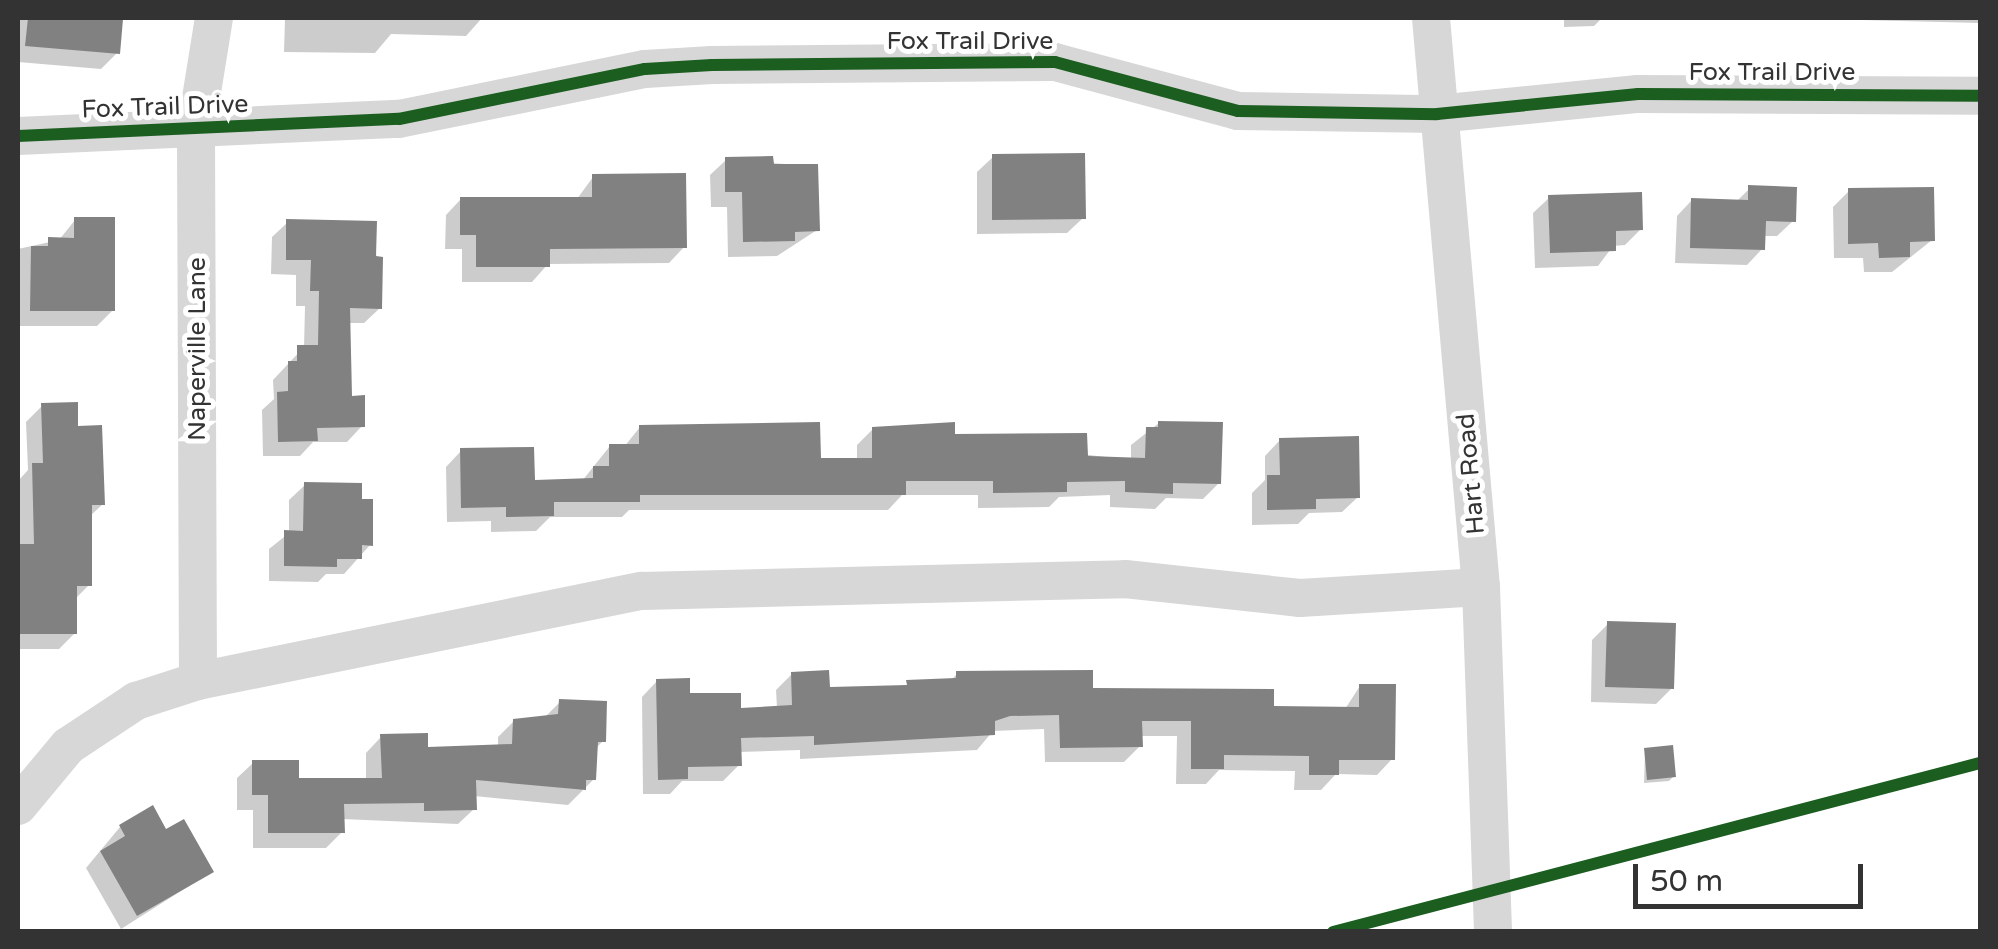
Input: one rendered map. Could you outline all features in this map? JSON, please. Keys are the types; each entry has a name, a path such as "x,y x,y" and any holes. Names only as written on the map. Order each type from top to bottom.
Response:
{"street":[{"name":"Naperville Lane","path":"198,681 196,128 214,18"},
{"name":"Hart Road","path":"1431,18 1480,586 1493,932"},
{"name":"Fox Trail Drive","path":"18,136 398,119 646,69 712,64 1056,62 1238,111 1437,114 1638,94 1980,96"},
{"path":"18,806 68,746 100,721 198,681 680,586 1125,580 1300,598 1480,586"}],"building":[{"path":"28,18 123,19 120,54 25,46"},
{"path":"1085,153 1086,219 992,220 992,154"},
{"path":"773,156 774,164 818,164 820,231 795,232 795,241 743,242 742,192 725,192 725,157"},
{"path":"686,173 687,248 550,249 550,267 476,267 476,235 460,235 460,197 592,197 592,174"},
{"path":"1748,185 1797,187 1796,222 1766,221 1765,250 1690,248 1691,198 1748,200"},
{"path":"1934,187 1935,241 1910,242 1910,257 1879,258 1878,243 1848,244 1848,188"},
{"path":"1642,192 1643,230 1616,231 1616,251 1550,253 1548,195"},
{"path":"74,217 115,217 115,311 30,311 31,246 48,246 48,237 74,238"},
{"path":"286,219 377,221 376,256 383,257 382,309 350,308 352,396 365,395 365,427 317,428 318,441 278,442 277,392 288,391 288,361 297,361 297,345 318,345 319,291 310,291 311,260 286,260"},
{"path":"78,402 78,426 102,425 105,505 92,505 92,586 77,586 77,634 18,634 18,544 34,544 32,463 43,463 41,403"},
{"path":"1158,421 1223,422 1221,484 1173,483 1173,494 1125,492 1125,481 1067,482 1067,492 993,493 993,481 906,481 906,495 640,495 640,502 554,502 554,516 506,517 506,507 461,508 460,448 534,447 535,480 593,478 593,466 609,466 609,444 639,444 639,425 820,422 821,458 872,458 872,427 955,422 955,434 1087,433 1088,456 1145,458 1146,427 1158,427"},
{"path":"1359,436 1360,498 1316,499 1316,509 1267,510 1267,475 1280,475 1279,438"},
{"path":"304,482 362,483 362,499 373,499 373,546 362,545 362,559 337,559 337,567 284,566 284,530 303,531"},
{"path":"1607,621 1676,623 1674,689 1605,687"},
{"path":"829,670 830,687 907,685 906,680 956,678 956,671 1093,670 1093,688 1274,689 1274,706 1359,707 1359,684 1396,684 1395,760 1339,760 1339,775 1309,775 1309,756 1224,755 1224,769 1191,769 1191,721 1142,721 1143,747 1060,748 1059,715 1010,716 995,721 995,735 814,745 814,736 741,738 742,766 688,767 688,779 658,780 656,679 690,678 690,693 741,693 741,708 792,705 791,672"},
{"path":"559,699 607,701 606,742 598,742 596,780 586,780 586,790 476,780 477,810 424,811 424,803 344,804 345,833 268,833 268,795 252,795 252,760 299,760 299,778 382,778 380,734 428,733 428,747 512,744 513,719 558,714"},
{"path":"1673,745 1676,777 1647,780 1644,748"},
{"path":"153,805 166,829 184,819 214,872 137,916 100,851 125,836 119,825"}],"cycle path":[{"path":"18,136 399,119 645,69 712,65 1055,62 1238,111 1437,114 1638,94 1980,96"},
{"path":"1333,932 1980,763"}]}
